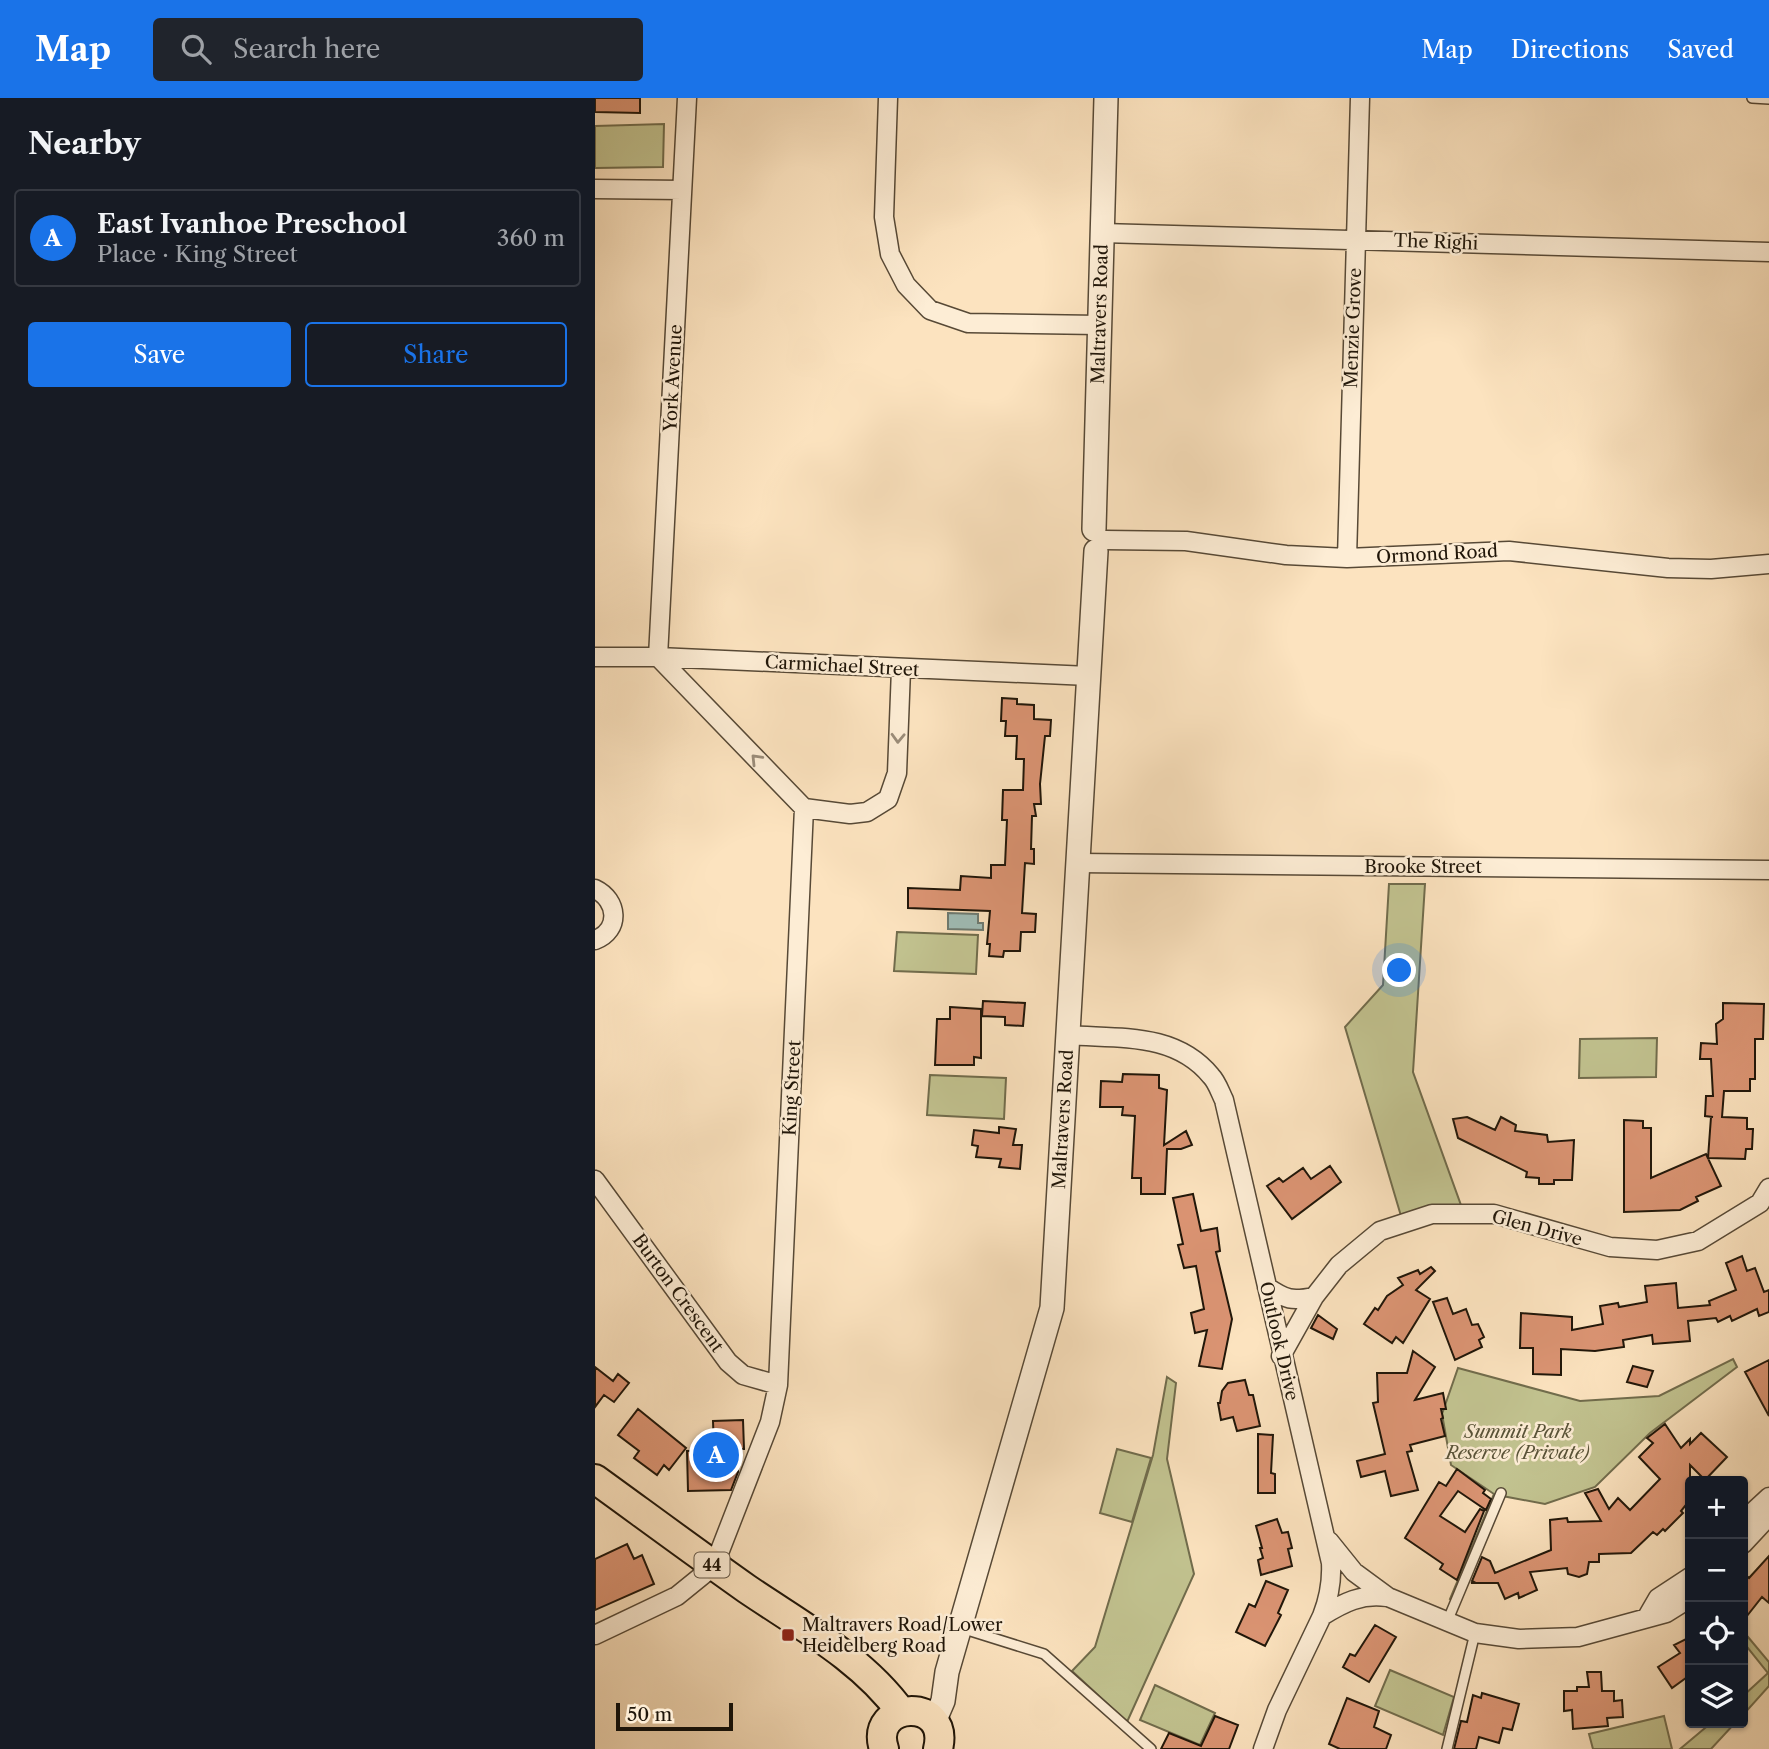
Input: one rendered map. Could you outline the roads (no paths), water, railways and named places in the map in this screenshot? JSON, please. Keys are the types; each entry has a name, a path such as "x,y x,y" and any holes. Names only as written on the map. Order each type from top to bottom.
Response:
{"main road":[{"name":"44","path":"595,1479 713,1566 840,1653 869,1702 910,1733"}],"street":[{"name":"York Avenue","path":"658,657 687,98"},
{"path":"888,98 884,217 890,254 906,285 930,310 968,323 1099,325"},
{"name":"Maltravers Road","path":"910,1733 923,1700 947,1672 1052,1308 1098,540 1099,325 1106,98"},
{"name":"Menzie Grove","path":"1347,558 1360,98"},
{"path":"595,189 682,190"},
{"name":"The Righi","path":"1102,233 1769,252"},
{"name":"Ormond Road","path":"1098,540 1186,541 1286,555 1347,558 1509,551 1668,568 1711,569 1769,564"},
{"name":"Carmichael Street","path":"595,657 658,657 1089,676"},
{"path":"658,657 804,808 858,813 867,812 888,799 897,773 901,669"},
{"name":"King Street","path":"713,1566 770,1422 778,1385 804,808"},
{"name":"Brooke Street","path":"1078,863 1769,870"},
{"path":"595,889 608,897 614,911 611,928 595,940"},
{"name":"Outlook Drive","path":"1068,1035 1158,1042 1174,1048 1196,1062 1212,1077 1224,1100 1281,1356 1331,1563 1332,1581 1322,1616 1277,1710 1263,1749"},
{"name":"Burton Crescent","path":"595,1180 729,1362 743,1376 778,1385"},
{"name":"Glen Drive","path":"1281,1356 1314,1297 1339,1265 1380,1231 1432,1214 1494,1214 1611,1247 1657,1250 1698,1241 1760,1203 1769,1188"},
{"path":"1267,1287 1283,1298 1296,1300 1314,1297"},
{"path":"1748,1516 1769,1497"},
{"path":"1748,1539 1769,1516"},
{"path":"1324,1532 1354,1572 1388,1597 1475,1633 1519,1640 1578,1637 1666,1613 1685,1601"},
{"path":"595,1635 677,1596 713,1566"},
{"path":"1647,1617 1658,1598 1685,1580"},
{"path":"1322,1616 1339,1605 1367,1596 1388,1597"}],"lane":[{"path":"1752,98 1769,99"},
{"path":"1447,1622 1501,1493"},
{"path":"961,1628 1044,1654 1150,1749"},
{"path":"1447,1749 1475,1633"}],"water":[{"path":"948,913 978,914 978,923 983,923 983,930 948,929"}],"place":[{"name":"East Ivanhoe Preschool","path":"716,1455"},
{"name":"Maltravers Road/Lower Heidelberg Road","path":"788,1635"}],"park label":[{"name":"Summit Park Reserve (Private)","path":"1518,1442"}]}
